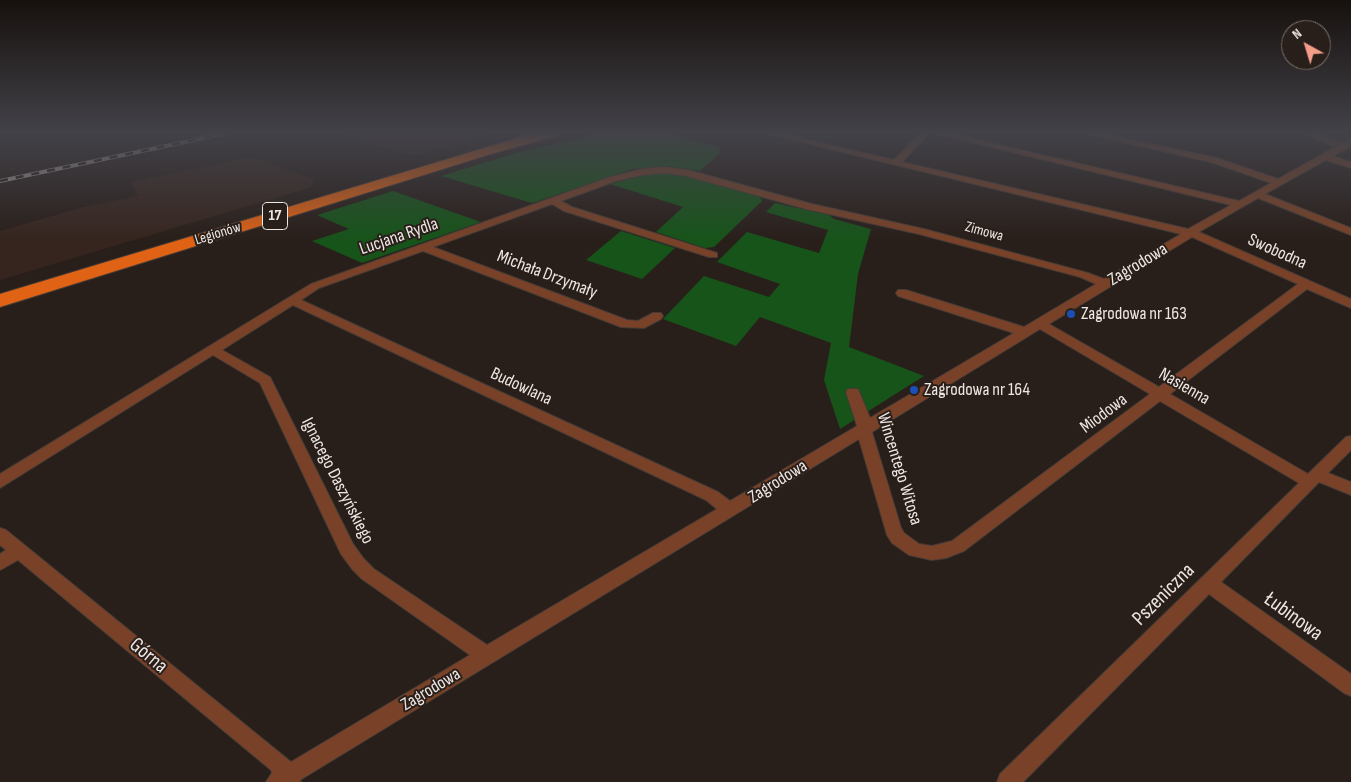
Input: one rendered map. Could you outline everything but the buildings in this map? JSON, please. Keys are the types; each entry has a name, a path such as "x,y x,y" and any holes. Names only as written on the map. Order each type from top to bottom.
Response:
{"highway":[{"name":"Legionów","path":"0,301 425,169"}],"street":[{"path":"923,169 1188,234"},
{"path":"1096,169 1228,200 1240,205"},
{"path":"1241,169 1280,183"},
{"name":"Zagrodowa","path":"285,780 1188,234 1304,169"},
{"name":"Lucjana Rydla","path":"0,482 291,300 325,282 622,176 664,170 688,173 852,216"},
{"path":"1258,195 1351,232"},
{"path":"553,201 568,209 713,255"},
{"name":"Zimowa","path":"852,216 990,249 1084,275 1106,284"},
{"name":"Swobodna","path":"1188,234 1203,237 1351,304"},
{"name":"Michała Drzymały","path":"423,247 625,324 640,326 657,316"},
{"name":"Miodowa","path":"915,550 932,553 958,546 1306,284"},
{"name":"Nasienna","path":"902,293 1033,328 1313,479 1351,489"},
{"name":"Budowlana","path":"291,300 712,496 731,511"},
{"name":"Ignacego Daszyńskiego","path":"213,350 256,372 265,380 347,548 358,564 368,574 488,656"},
{"name":"Wincentego Witosa","path":"853,392 864,421 864,430 893,530 898,538 915,550"},
{"name":"Pszeniczna","path":"1008,782 1351,441"},
{"name":"Górna","path":"0,535 278,763 285,780"},
{"path":"0,564 18,551"},
{"name":"Łubinowa","path":"1208,583 1351,686"}],"shaded area":[{"path":"192,169 287,169 314,179 312,187 0,280 0,231 83,207 138,196 131,182"}],"green space":[{"path":"462,169 632,169 532,203 441,176"},
{"path":"652,173 680,174 759,195 762,201 714,247 705,248 656,232 683,207 610,184"},
{"path":"393,191 481,222 362,263 312,241 349,229 317,215"},
{"path":"775,203 829,215 834,219 871,229 858,274 849,347 924,376 840,429 824,380 831,343 760,317 736,346 663,319 704,276 769,297 780,284 717,262 747,232 819,253 828,230 766,212"},
{"path":"621,231 675,248 642,279 586,260"}],"railway":[{"path":"0,181 54,169"}],"place":[{"name":"Zagrodowa nr 163","path":"1071,314"},
{"name":"Zagrodowa nr 164","path":"914,390"}]}
